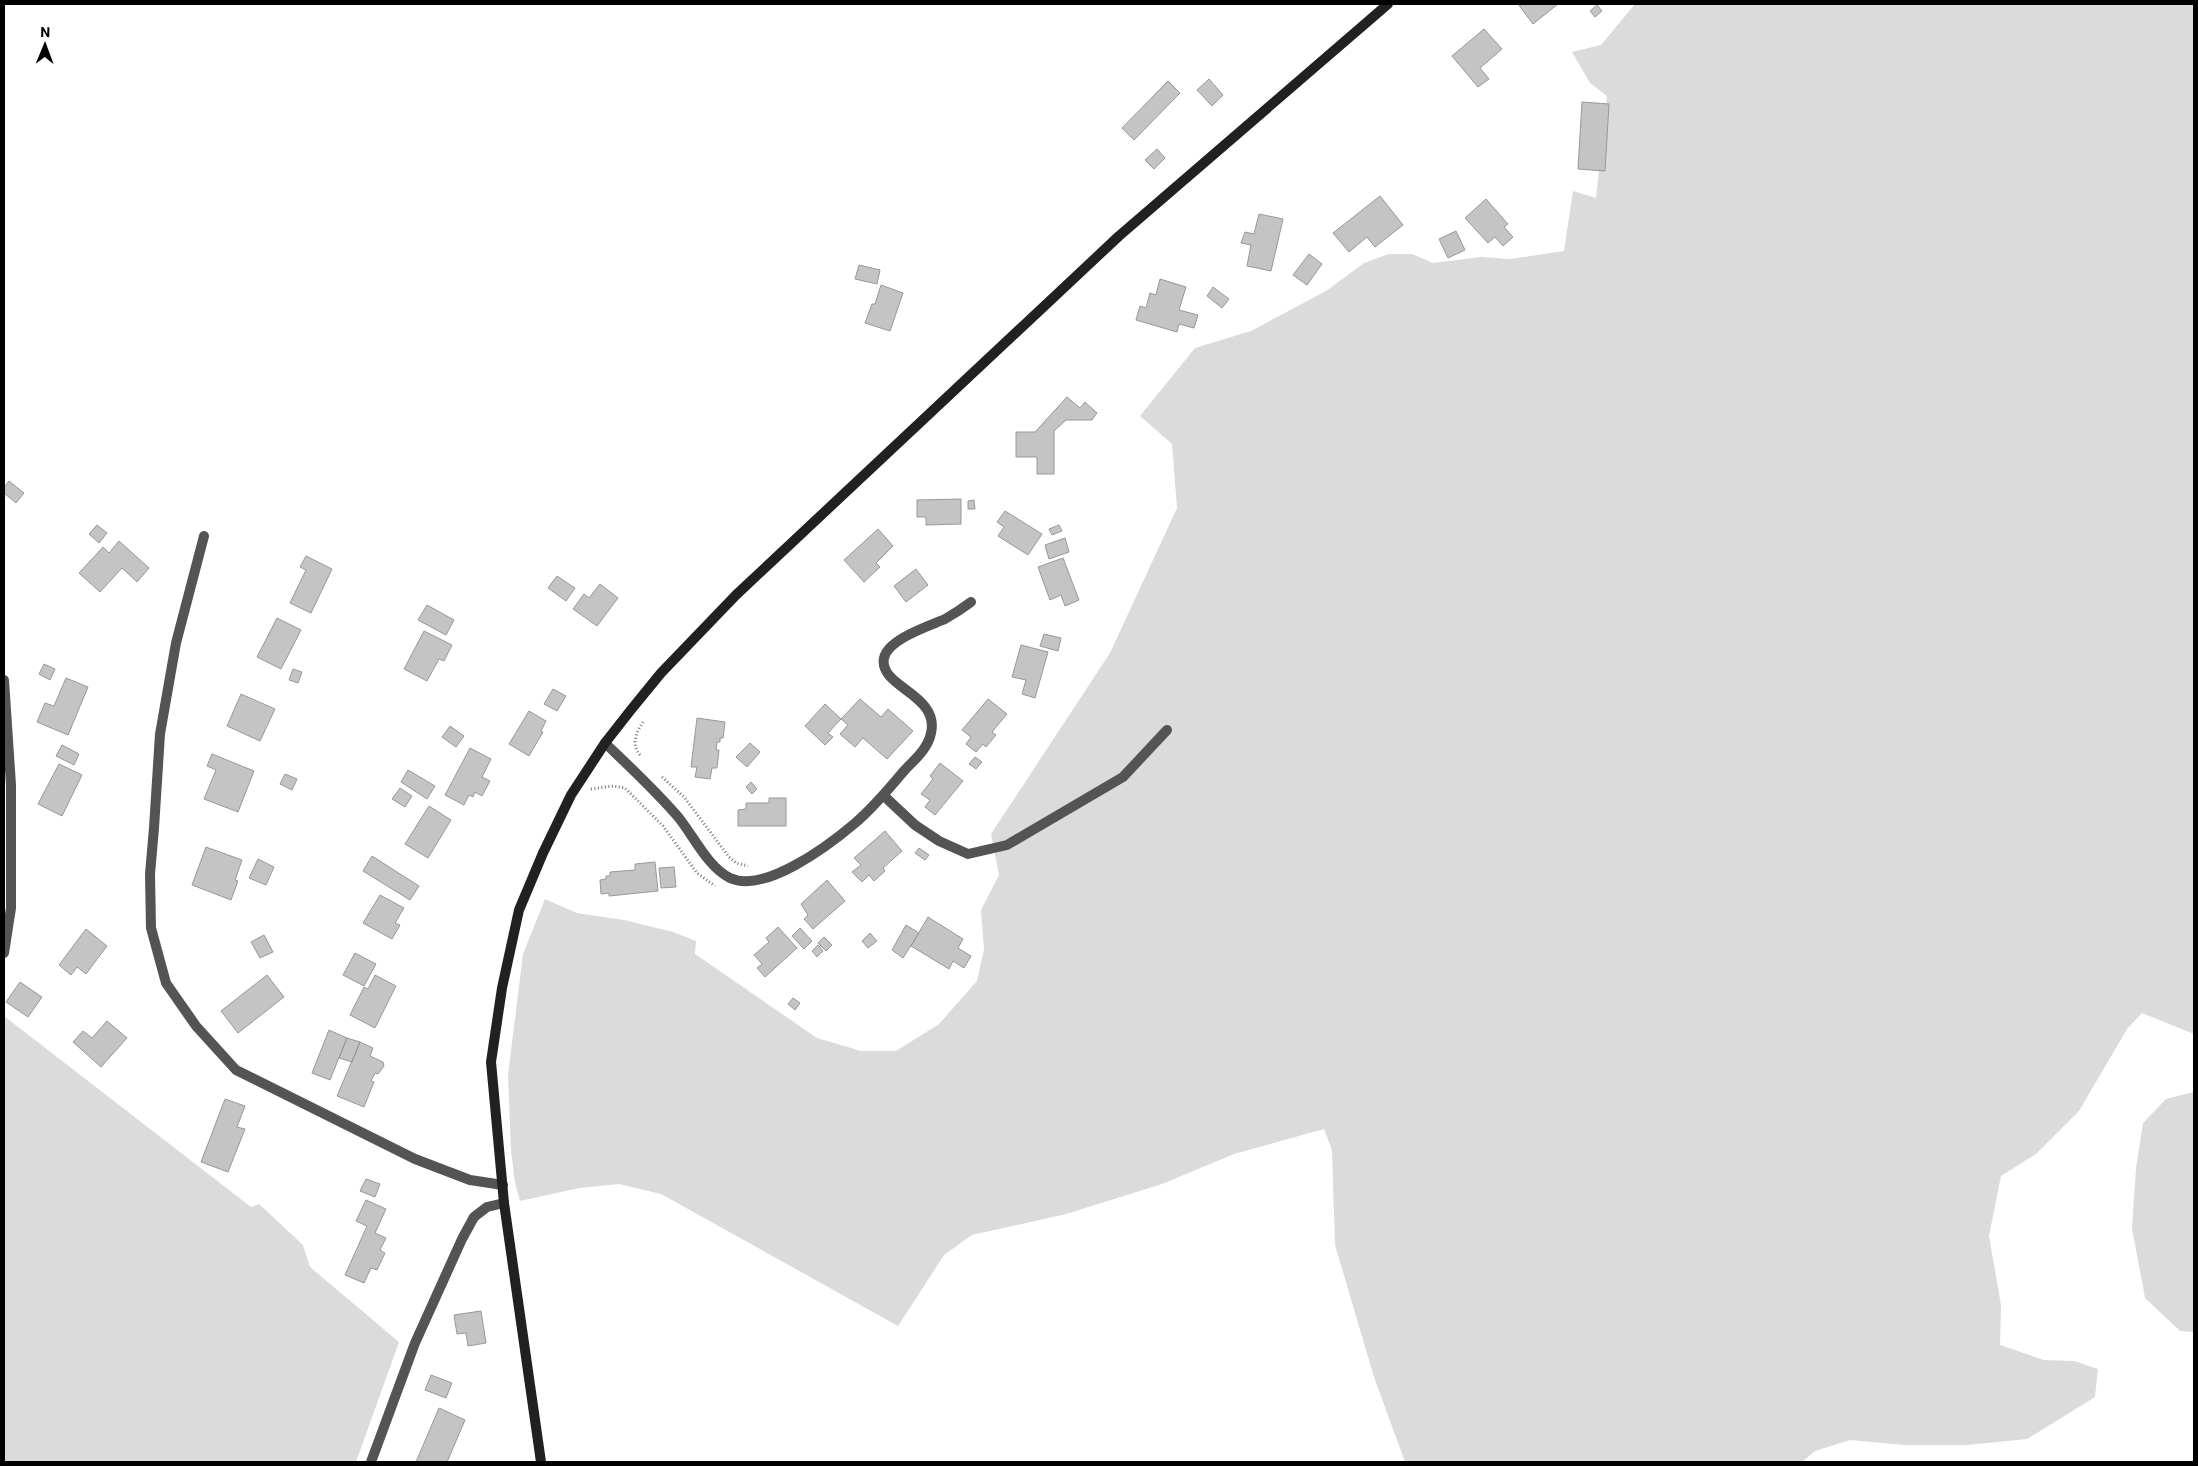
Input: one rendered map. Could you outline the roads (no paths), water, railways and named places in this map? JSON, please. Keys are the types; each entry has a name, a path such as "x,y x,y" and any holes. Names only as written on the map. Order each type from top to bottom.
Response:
{"main road":[{"path":"541,1462 504,1203 491,1062 502,988 519,910 542,853 571,795 604,743 661,673 736,595 1119,236 1388,4"}],"street":[{"path":"204,536 176,643 160,734 150,874 151,928 166,983 196,1026 236,1070 415,1159 470,1180 502,1185"},
{"path":"604,743 640,777 679,819 714,865 730,878 746,882 761,880 808,856 854,824 883,795 927,745 932,731 931,718 925,707 887,674 884,666 884,657 904,636 947,618 971,602"},
{"path":"4,680 10,785 11,890 11,908 4,953"},
{"path":"883,795 915,825 939,841 968,854 1007,845 1123,777 1167,730"},
{"path":"371,1462 409,1356 462,1239 474,1217 487,1207 504,1203"}]}
